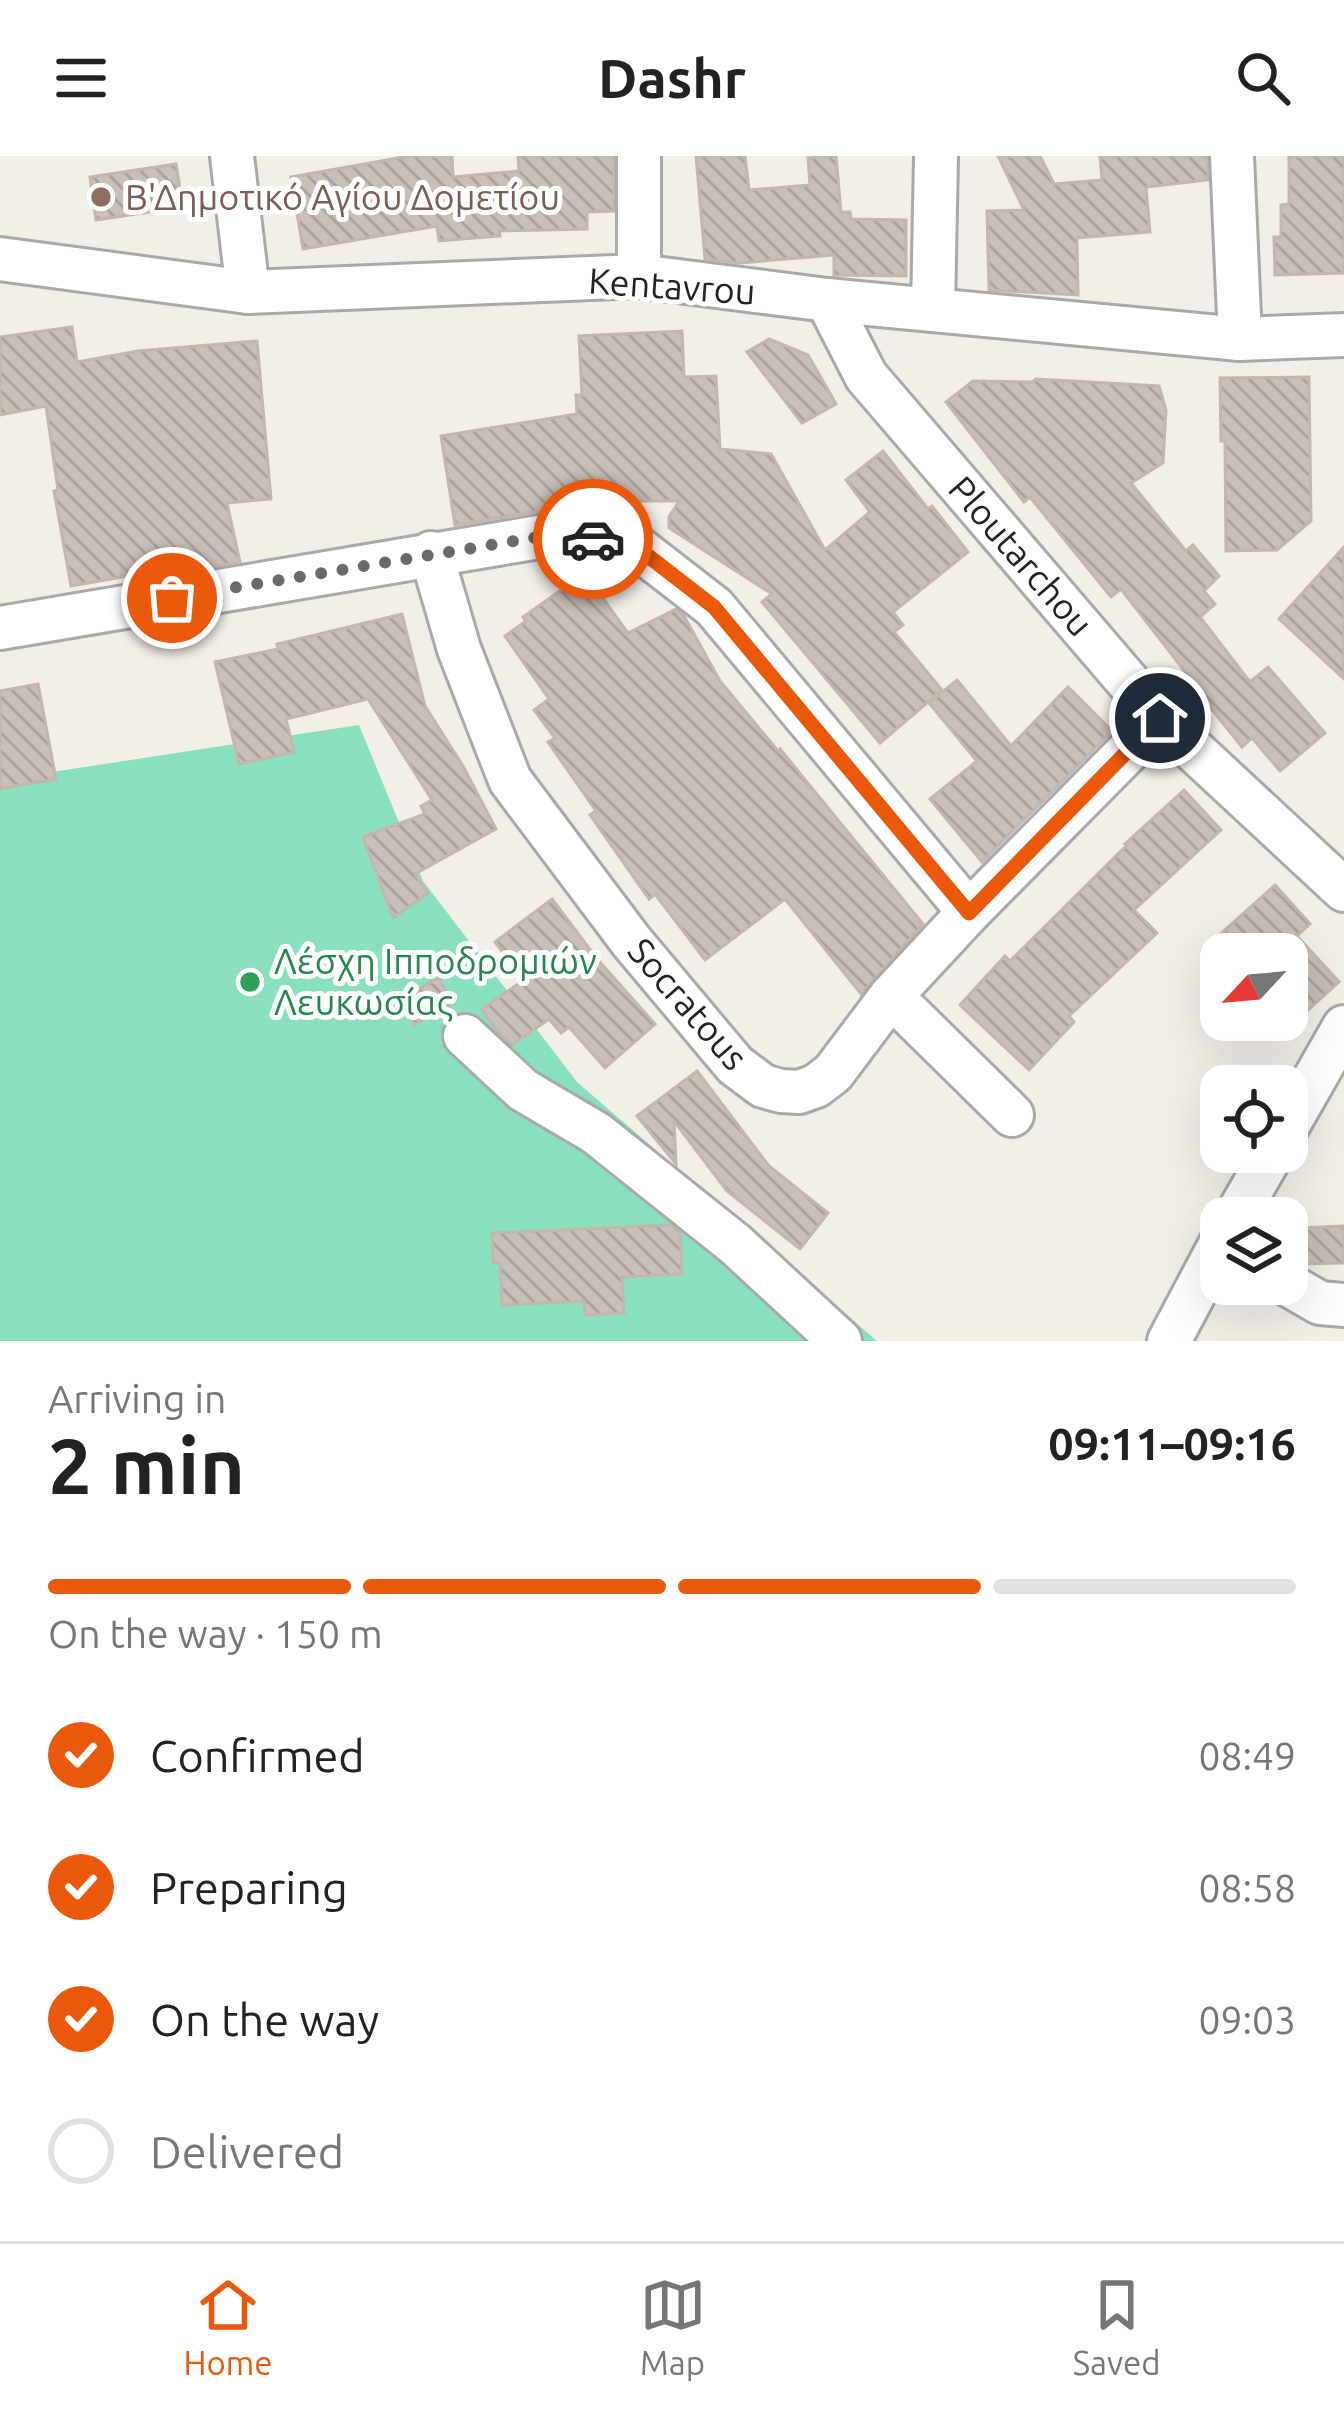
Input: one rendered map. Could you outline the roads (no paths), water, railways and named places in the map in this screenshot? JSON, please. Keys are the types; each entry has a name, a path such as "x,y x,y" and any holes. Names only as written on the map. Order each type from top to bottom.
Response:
{"street":[{"path":"232,156 248,292"},
{"path":"639,156 639,276"},
{"path":"933,310 936,156"},
{"path":"1232,156 1240,339"},
{"name":"Kentavrou","path":"0,259 248,292 639,276 827,300 1240,339 1344,335"},
{"name":"Ploutarchou","path":"827,300 866,376 1160,718 1344,890"},
{"path":"0,628 557,534 634,545 714,607 969,913"},
{"name":"Socratous","path":"430,554 510,780 631,941 735,1065 763,1086 781,1091 799,1092 833,1073 891,996 1160,718"},
{"path":"891,996 1012,1115"},
{"path":"1308,1090 1344,1027"},
{"path":"465,1036 523,1090 596,1133 735,1244 840,1341"},
{"path":"1169,1341 1200,1283"},
{"path":"1308,1296 1320,1303 1344,1305"}],"place":[{"name":"Β'Δημοτικό Αγίου Δομετίου","path":"101,197"},
{"name":"Λέσχη Ιπποδρομιών Λευκωσίας","path":"250,982"}]}
